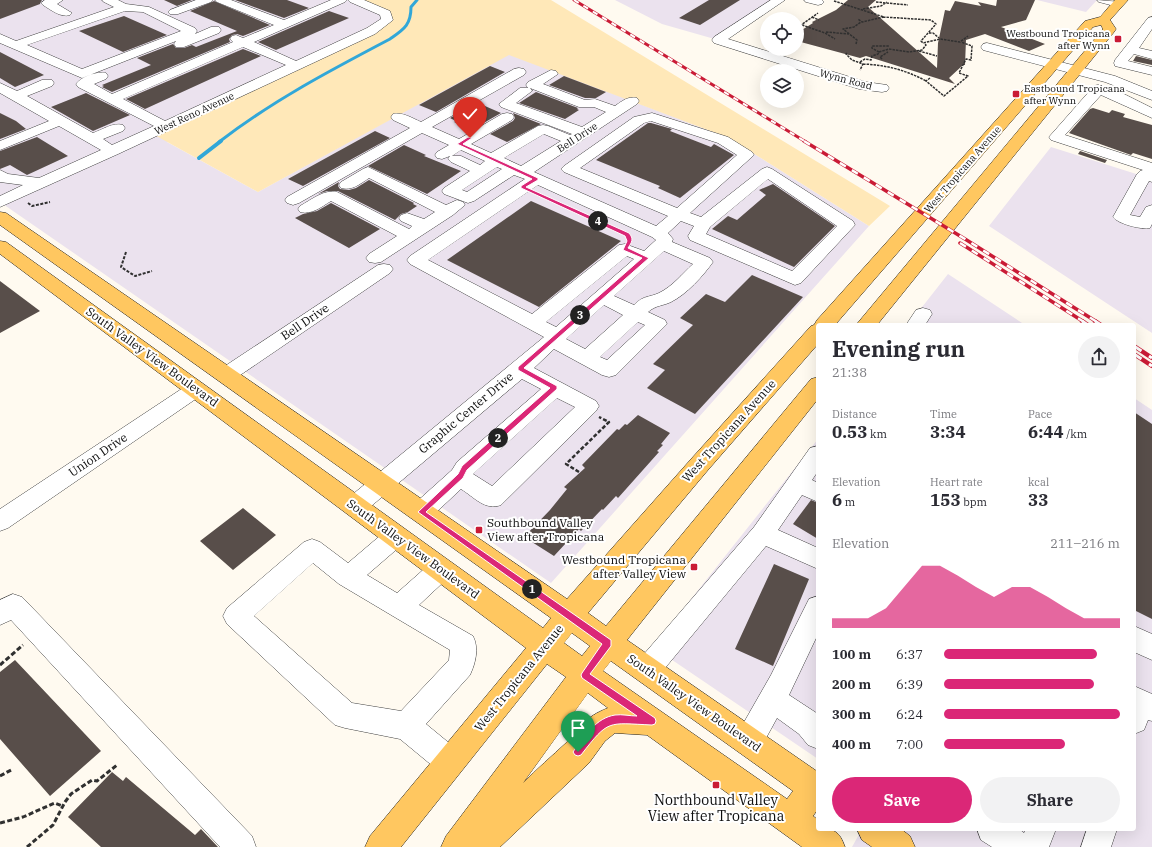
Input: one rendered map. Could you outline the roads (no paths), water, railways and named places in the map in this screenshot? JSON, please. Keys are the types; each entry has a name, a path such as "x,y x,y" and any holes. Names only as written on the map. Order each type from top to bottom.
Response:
{"main road":[{"name":"West Tropicana Avenue","path":"826,323 1089,24 1104,20 1120,2"},
{"name":"West Tropicana Avenue","path":"868,323 1110,29 1104,20"},
{"name":"South Valley View Boulevard","path":"0,217 748,741 816,782"},
{"name":"South Valley View Boulevard","path":"0,246 585,675 829,847"},
{"name":"West Tropicana Avenue","path":"381,847 544,645 700,464 816,333"},
{"path":"196,389 205,384 212,384 227,392 275,409"},
{"path":"457,847 608,643 816,386"},
{"path":"477,847 578,752 594,731 603,724 615,719 652,721"},
{"path":"791,820 816,784"},
{"path":"877,831 899,847"}],"street":[{"path":"52,18 70,12 47,3 57,0"},
{"path":"145,0 280,58 295,59"},
{"path":"174,12 207,0"},
{"path":"221,0 285,25"},
{"path":"315,0 338,5"},
{"name":"West Reno Avenue","path":"0,202 165,126 295,59 371,31 387,20 386,14 354,0"},
{"name":"Wynn Road","path":"779,0 718,40 864,86 882,88"},
{"path":"1103,0 1120,2"},
{"path":"0,37 82,74 191,31 145,9 124,7 102,1"},
{"path":"112,99 285,25 338,5"},
{"path":"16,45 124,7"},
{"path":"1152,21 1120,63 1152,71"},
{"path":"165,126 83,84 215,30"},
{"path":"0,37 15,31"},
{"path":"987,47 1124,84 1152,96"},
{"path":"1130,50 1152,55"},
{"path":"266,65 280,58"},
{"path":"410,236 330,196 296,198 519,72"},
{"path":"551,74 533,85 584,104 595,104 616,112"},
{"path":"16,96 47,83"},
{"path":"0,87 112,150"},
{"path":"1152,114 1119,97 1099,89 1056,137 1152,168"},
{"path":"525,91 506,104 578,136"},
{"name":"Bell Drive","path":"226,375 380,264 410,236 468,198 524,177 578,136 632,101"},
{"path":"148,118 162,112"},
{"path":"398,117 494,160 630,237 630,241 625,249 533,323"},
{"path":"481,171 449,157 459,144 507,117"},
{"path":"662,239 699,230 767,172 847,225 795,279 699,230 680,215 569,169 639,120 652,117 723,140 747,155 680,215"},
{"path":"0,146 60,121"},
{"path":"92,139 118,128"},
{"path":"468,198 450,191 481,171 494,160 543,129 578,136"},
{"path":"347,185 368,172 447,212"},
{"path":"1152,177 1145,174 1121,218 1144,224 1152,210"},
{"path":"0,175 4,178 42,183"},
{"path":"524,177 662,239 704,262 678,289 664,298 648,302 635,313"},
{"path":"524,177 416,260 533,323 587,358 609,370 658,324 602,297"},
{"name":"Graphic Center Drive","path":"355,506 520,369 646,258 680,215"},
{"path":"407,218 425,226"},
{"path":"625,249 646,258"},
{"path":"460,476 493,499 589,406 520,369"},
{"path":"421,512 460,476 464,468 555,388"},
{"name":"Union Drive","path":"0,521 196,389"},
{"path":"646,670 762,534 816,457"},
{"path":"797,482 816,492"},
{"path":"762,534 816,558"},
{"path":"348,577 396,536"},
{"path":"406,726 460,666 464,644 348,577 312,549 236,616 345,715 406,726 450,762"},
{"path":"399,607 441,569"},
{"path":"4,604 40,633 242,847"},
{"path":"748,741 772,700 816,611"},
{"path":"1136,639 1152,648"},
{"path":"772,700 800,718 816,732"},
{"path":"995,831 1019,847"},
{"path":"1034,847 1040,831"},
{"path":"1096,847 1101,831"}],"waterway":[{"path":"219,142 260,113 324,74 390,39 406,26 410,18 411,7 417,0"},
{"path":"199,158 221,141"}],"railway":[{"path":"574,0 806,142"},
{"path":"804,141 965,239 1097,322"},
{"path":"960,243 1084,322"},
{"path":"1136,347 1152,358"},
{"path":"1136,355 1152,366"}],"place":[{"name":"Westbound Tropicana after Wynn","path":"1118,39"},
{"name":"Eastbound Tropicana after Wynn","path":"1016,94"},
{"name":"Southbound Valley View after Tropicana","path":"479,530"},
{"name":"Westbound Tropicana after Valley View","path":"694,567"},
{"name":"Northbound Valley View after Tropicana","path":"716,785"}]}
